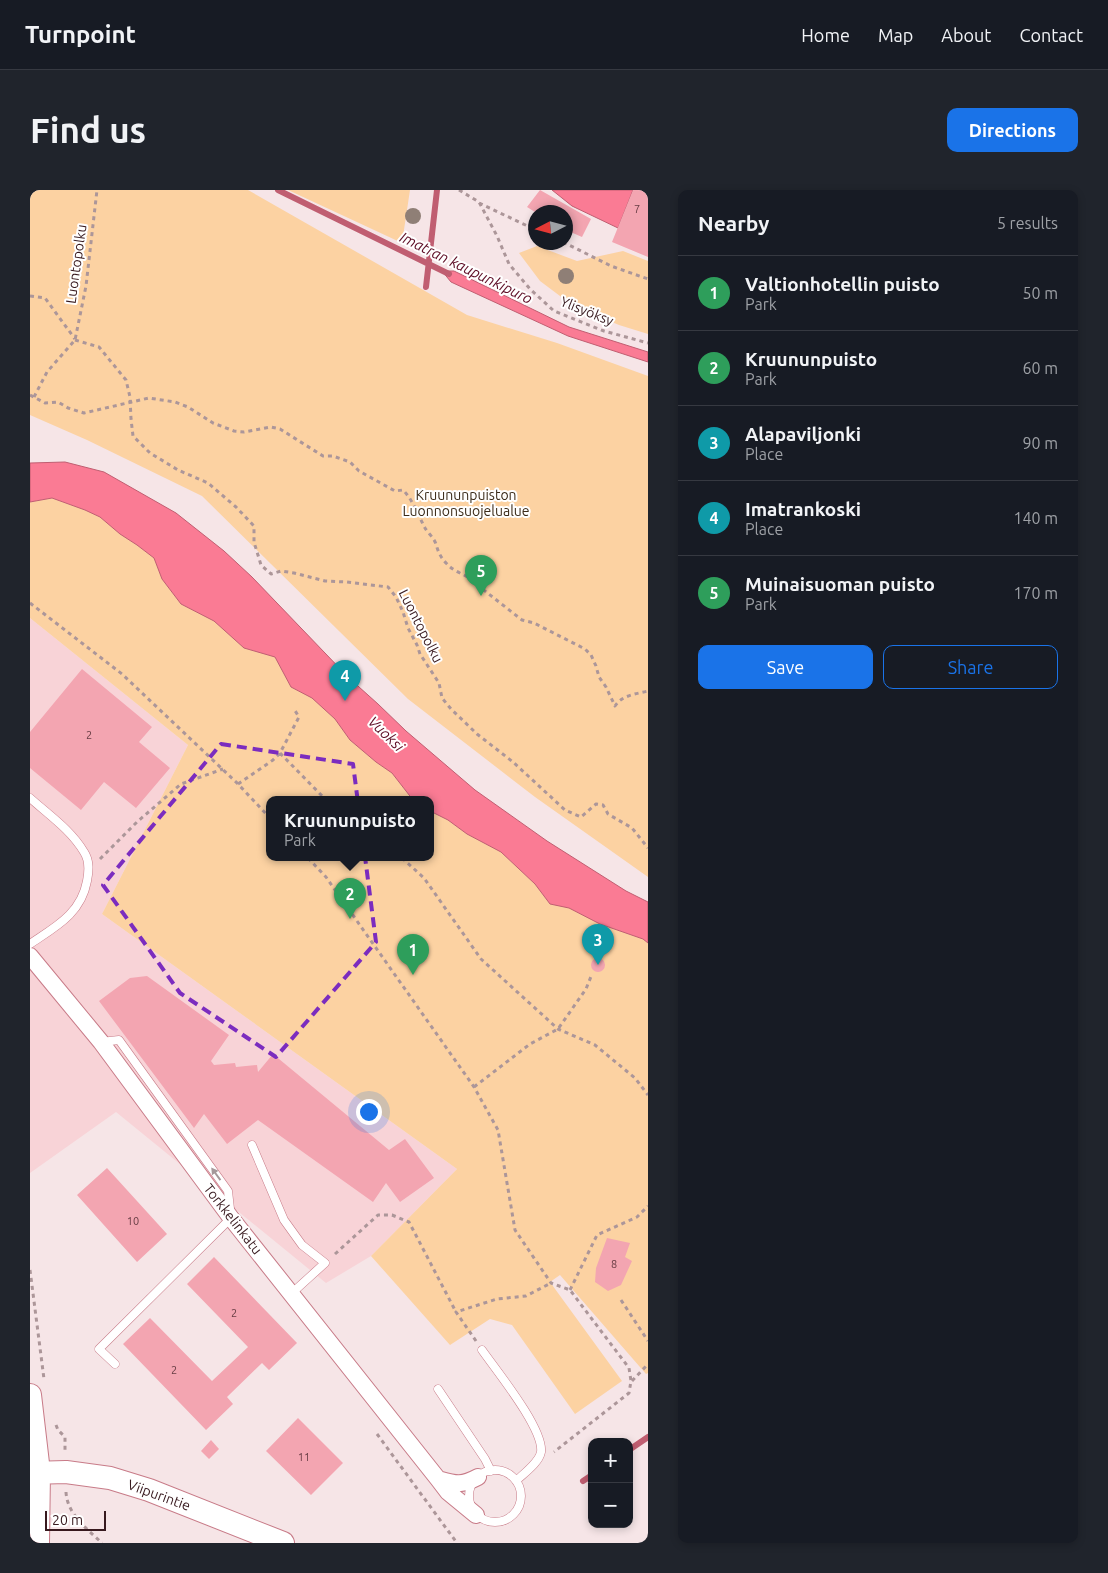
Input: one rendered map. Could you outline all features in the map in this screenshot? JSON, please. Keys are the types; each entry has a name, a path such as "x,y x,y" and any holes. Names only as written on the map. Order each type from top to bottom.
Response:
{"main road":[{"path":"38,1390 34,1473 38,1543"},
{"name":"Viipurintie","path":"34,1473 66,1472 110,1478 141,1488 283,1543"}],"street":[{"name":"Torkkelinkatu","path":"30,956 101,1042 231,1218 448,1492 476,1515"},
{"path":"438,1479 451,1483 465,1483 484,1474"}],"lane":[{"path":"30,798 70,834 85,853 90,869 86,888 78,907 59,925 30,944"},
{"path":"252,1145 284,1220 302,1245 326,1263 292,1293"},
{"path":"115,1364 99,1349 231,1218"},
{"path":"482,1350 534,1424 541,1447 540,1454 516,1481"},
{"path":"438,1389 485,1458 484,1474"},
{"path":"496,1470 505,1472 516,1481 521,1495 520,1506 514,1514 506,1520 495,1523 485,1521 476,1515 470,1506 469,1495 472,1484 484,1474 496,1470"}],"path":[{"name":"Luontopolku","path":"34,398 47,372 75,340 86,286 97,190"},
{"path":"459,190 528,226"},
{"name":"Ylisyöksy","path":"479,202 509,264 530,289 554,311 604,331 648,343"},
{"path":"573,247 612,266 648,279"},
{"path":"30,296 45,298 75,340"},
{"name":"Luontopolku","path":"75,340 99,348 126,380 134,436 150,453 178,470 208,483 236,506 254,526 254,542 261,566 271,574 281,571 325,581 388,587 400,605 420,654 439,684 442,698 451,709 565,810 581,817 596,804 603,805 608,814 632,828 648,848"},
{"path":"30,395 45,403 58,402 68,408 84,413 149,398 175,402 188,407 213,423 234,431 244,432 271,427 280,428 323,456 333,456 350,462 359,471 395,491 403,490 410,496 426,529 436,543 436,550 447,564 456,572 471,578 522,620 534,623 585,649 591,655 599,677 606,687 614,706 618,700 627,696 648,691"},
{"path":"30,603 122,674 238,784 266,814"},
{"path":"238,784 280,753 299,717 294,709"},
{"path":"280,753 322,796"},
{"path":"90,869 137,822 181,784 223,770"},
{"path":"311,861 326,877 474,1087 498,1130 515,1230 551,1283 570,1290 629,1368 631,1381 629,1393 552,1454 540,1454"},
{"path":"405,861 424,878 481,959 558,1029 595,1046 635,1078 648,1095"},
{"path":"474,1087 530,1044 558,1029 586,988 592,974"},
{"path":"570,1290 597,1235 637,1217 648,1206"},
{"path":"326,1263 378,1215 392,1215 409,1222 456,1312 482,1350"},
{"path":"30,1270 38,1390"},
{"path":"456,1312 497,1299 526,1296 551,1283"},
{"path":"620,1300 648,1340"},
{"path":"631,1381 648,1364"},
{"path":"52,1418 58,1430 65,1437 67,1502 76,1516 102,1543"}],"highlighted area":[{"path":"221,744 353,764 376,942 276,1057 180,993 103,885"}],"shaded area":[{"path":"30,618 188,745 102,914 457,1169 371,1256 326,1283 116,1112 30,1173"}],"green space":[{"name":"Kruununpuiston Luonnonsuojelualue","path":"30,190 248,190 467,315 557,343 648,376 648,877 535,797 408,699 202,496 87,440 30,415"},
{"path":"288,190 410,190 402,243"},
{"path":"528,250 548,250 577,261 623,251 648,261 648,334 619,325 572,305 540,281 519,253"},
{"path":"52,498 85,510 100,517 154,558 162,579 181,604 214,621 244,648 275,657 291,687 312,698 335,719 350,740 392,773 410,796 266,796 266,861 434,861 434,813 448,820 467,834 501,852 535,884 550,904 569,907 600,924 643,939 648,943 648,1373 646,1374 560,1275 550,1282 622,1381 575,1414 512,1325 490,1319 450,1345 371,1256 457,1169 102,914 188,745 30,618 30,502"}],"water":[{"path":"552,190 633,190 618,228 571,205"},
{"path":"442,271 454,271 569,327 648,352 648,362 568,336 451,282"},
{"name":"Vuoksi","path":"65,462 104,472 176,513 224,551 252,577 349,678 406,731 475,790 547,841 626,891 648,902 648,943 643,939 600,924 569,908 550,904 535,884 501,852 467,834 448,820 434,813 434,796 410,796 392,773 350,740 335,719 312,698 291,687 275,657 244,648 214,621 181,604 162,579 154,558 100,517 52,498 30,502 30,463"}],"building":[{"path":"540,190 566,205 529,205"},
{"path":"633,190 648,190 648,257 612,242"},
{"path":"573,209 591,219 582,237 573,233"},
{"path":"82,669 152,727 139,742 170,768 136,808 104,782 81,810 30,768 30,732"},
{"path":"595,958 601,958 605,965 601,972 595,972 591,968 591,962"},
{"path":"147,976 229,1035 211,1061 214,1065 235,1063 236,1067 257,1065 258,1072 273,1054 389,1150 405,1139 434,1178 400,1202 386,1183 373,1202 258,1120 227,1144 204,1114 194,1128 99,1001 130,978"},
{"path":"107,1168 167,1234 137,1262 77,1195"},
{"path":"607,1238 630,1243 625,1257 632,1261 621,1285 608,1291 595,1282 596,1268"},
{"path":"214,1257 297,1343 269,1370 262,1363 227,1397 233,1404 206,1430 123,1344 150,1318 212,1381 248,1347 187,1284"},
{"path":"298,1418 343,1463 311,1495 266,1451"},
{"path":"211,1440 219,1449 209,1459 201,1451"}],"waterway":[{"name":"Imatran kaupunkipuro","path":"278,190 449,274"},
{"path":"426,287 437,190"},
{"path":"633,1447 648,1437"},
{"path":"583,1481 588,1478"}],"place":[{"name":"Muinaisuoman puisto","path":"481,596"},
{"name":"Imatrankoski","path":"345,701"},
{"name":"Kruununpuisto","path":"350,919"},
{"name":"Alapaviljonki","path":"598,965"},
{"name":"Valtionhotellin puisto","path":"413,975"}]}
